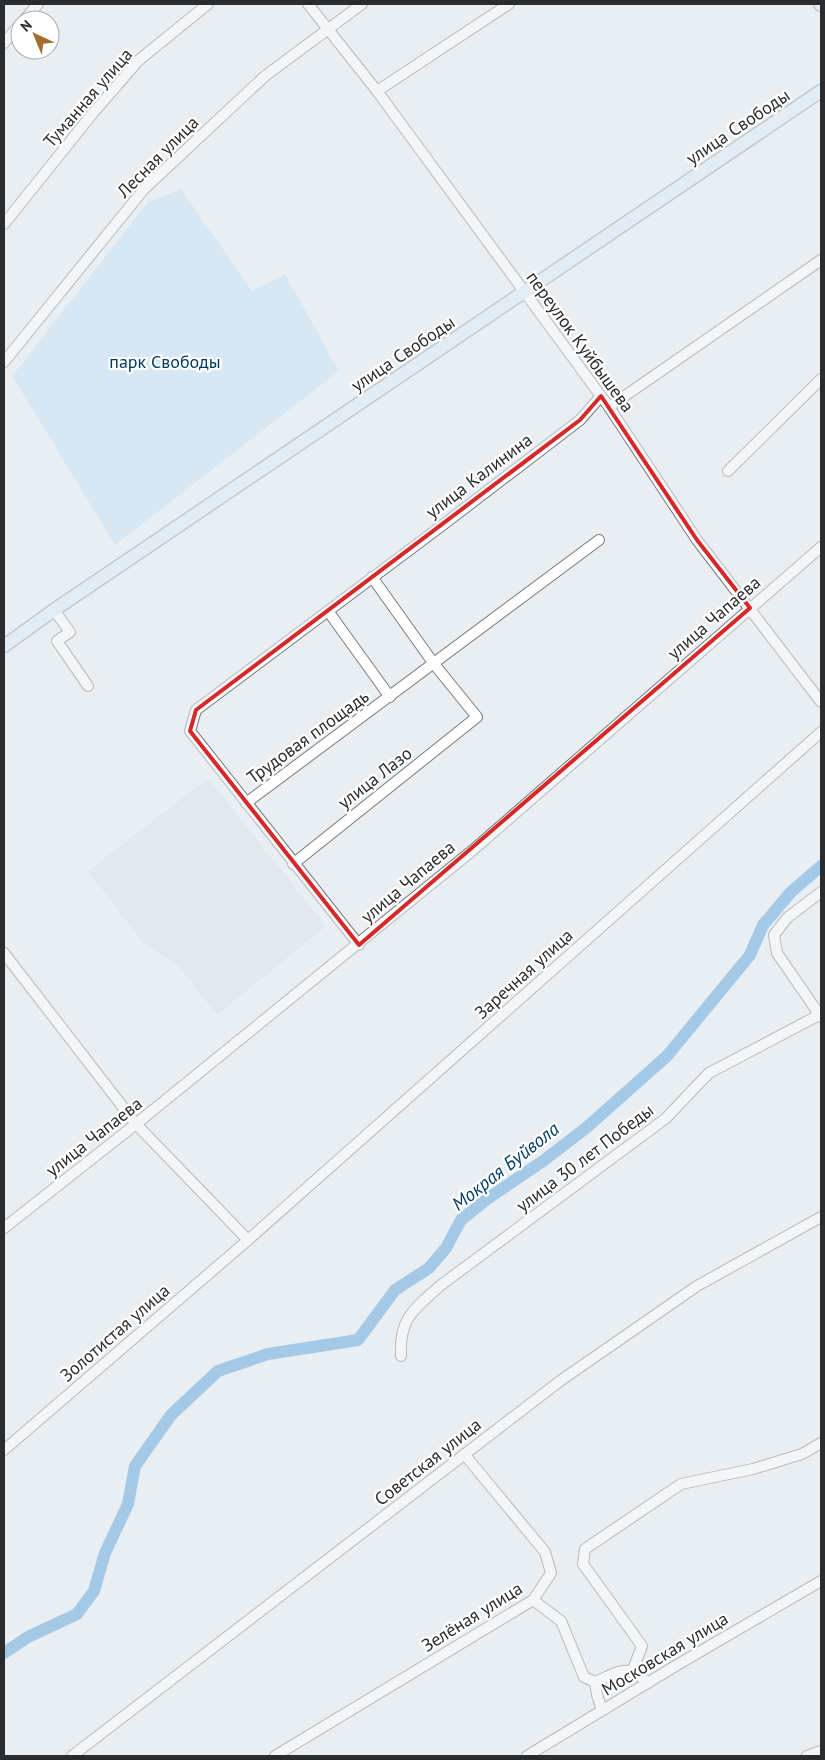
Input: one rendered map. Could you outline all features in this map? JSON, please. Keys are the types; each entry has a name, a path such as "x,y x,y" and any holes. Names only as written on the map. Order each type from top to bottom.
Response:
{"main road":[{"name":"улица Свободы","path":"4,646 54,610 821,91"}],"street":[{"name":"Туманная улица","path":"4,224 87,120 139,60 208,4"},
{"name":"переулок Куйбышева","path":"308,4 377,91 609,406 697,540 821,702"},
{"name":"Лесная улица","path":"4,362 144,189 265,76 362,4"},
{"path":"377,91 509,4"},
{"path":"609,406 821,260"},
{"path":"728,471 821,379"},
{"name":"улица Калинина","path":"372,577 580,420 601,396"},
{"name":"Трудовая площадь","path":"246,803 599,540"},
{"name":"улица Чапаева","path":"4,1228 359,945 473,850 821,547"},
{"path":"372,577 434,664"},
{"name":"Трудовая площадь","path":"359,945 190,732 196,710 372,577"},
{"path":"54,610 70,632 56,641 88,686"},
{"name":"Трудовая площадь","path":"328,611 390,697"},
{"name":"улица Лазо","path":"293,864 477,717 434,664"},
{"name":"Заречная улица","path":"248,1240 821,732"},
{"path":"821,892 787,918 774,935 777,953 821,1015"},
{"path":"4,953 136,1124 248,1240"},
{"name":"улица 30 лет Победы","path":"401,1356 400,1339 409,1314 441,1285 665,1119 709,1074 821,1015"},
{"name":"Советская улица","path":"72,1756 560,1381 697,1286 821,1217"},
{"name":"Золотистая улица","path":"4,1450 248,1240"},
{"path":"632,1672 642,1646 583,1564 585,1548 681,1484 753,1469 802,1454 821,1443"},
{"name":"Зелёная улица","path":"275,1756 533,1600 551,1573 545,1552 464,1454"},
{"name":"Московская улица","path":"527,1756 821,1581"},
{"path":"533,1600 561,1621 584,1677 595,1682 625,1670 638,1673 648,1683"},
{"path":"595,1682 596,1695 602,1710"},
{"path":"807,1756 821,1751"}],"highlighted area":[{"path":"601,396 697,540 750,608 359,945 190,731 196,710 580,420"}],"shaded area":[{"path":"208,778 326,926 217,1015 178,966 143,943 88,871"}],"green space":[{"name":"парк Свободы","path":"181,189 252,291 285,274 339,371 115,545 12,376 148,202"}],"waterway":[{"name":"Мокрая Буйвола","path":"4,1653 28,1637 77,1614 94,1591 105,1553 128,1504 135,1466 171,1415 218,1371 268,1354 358,1340 395,1290 429,1268 446,1248 461,1220 487,1199 543,1161 586,1128 667,1056 750,955 763,925 791,892 821,866"}]}
